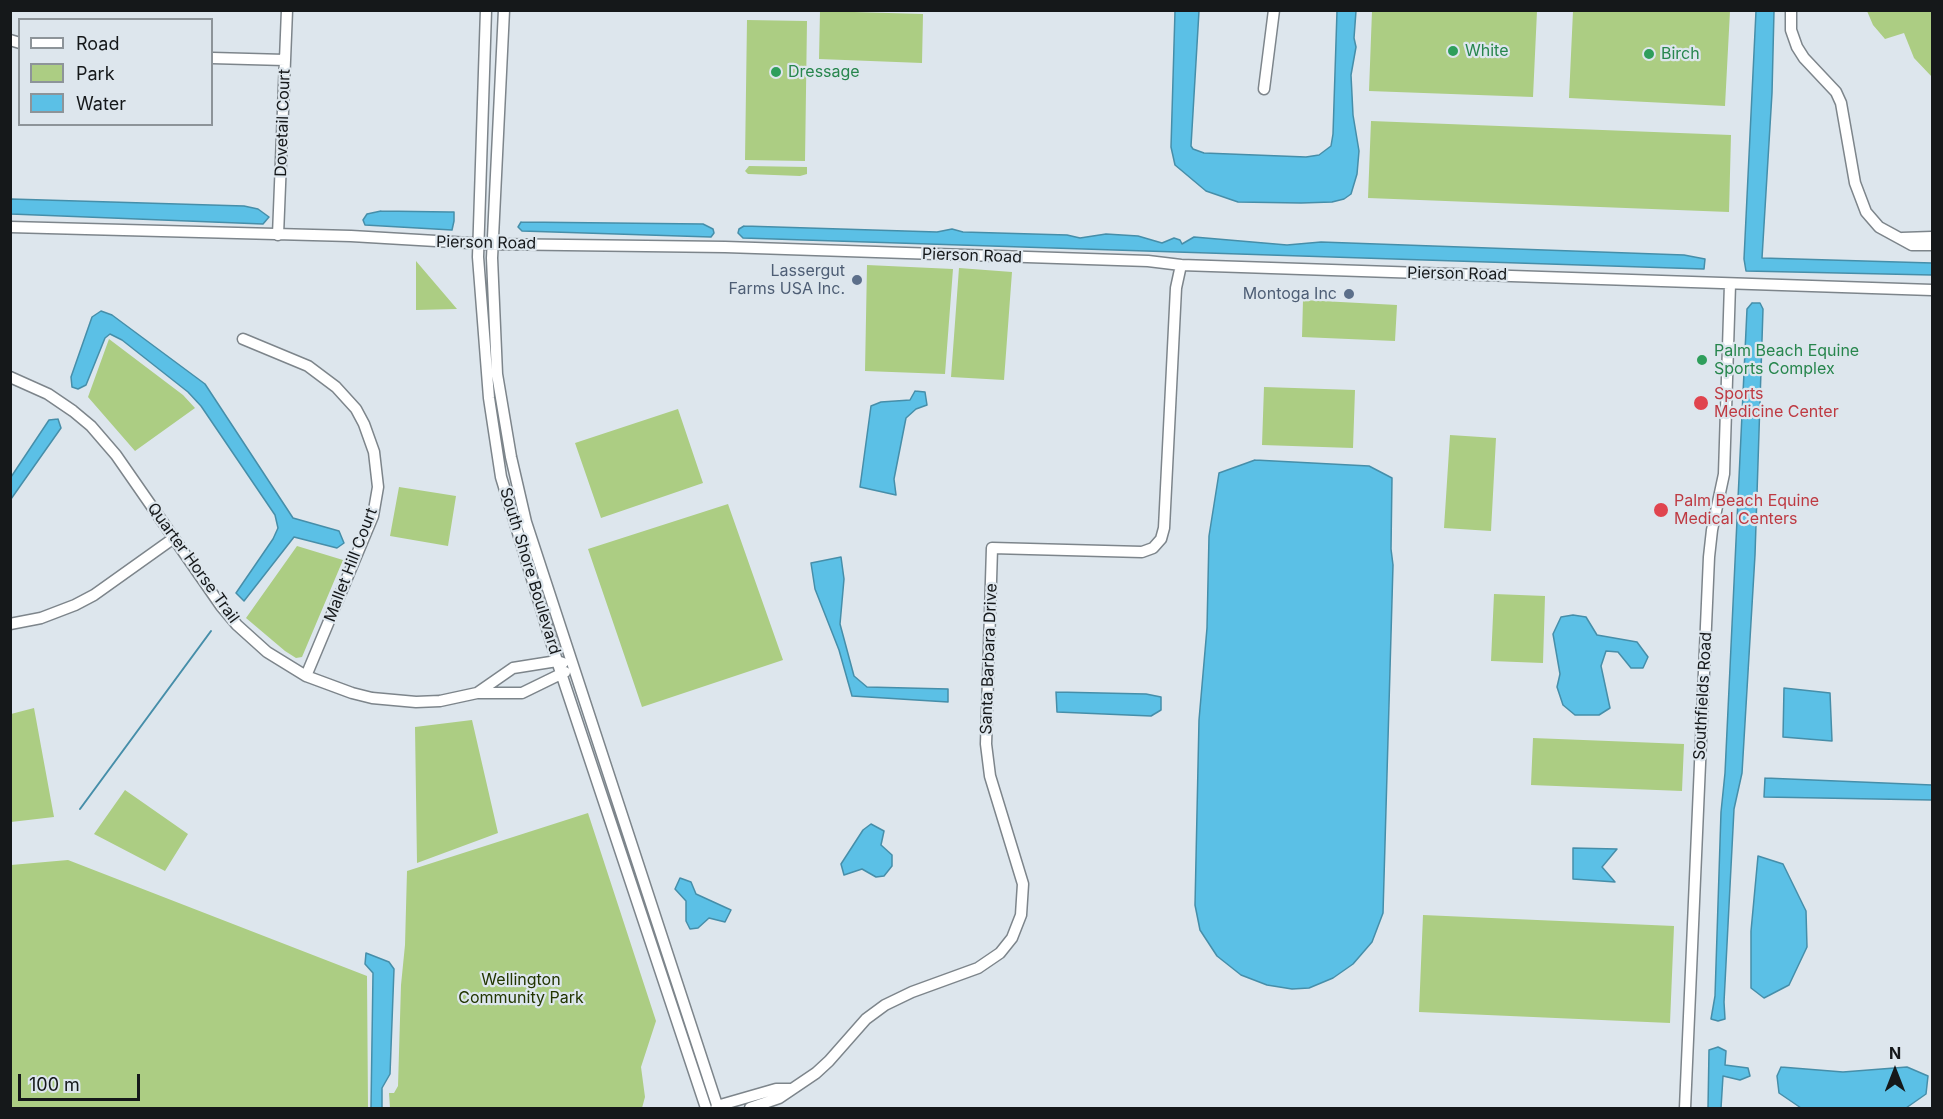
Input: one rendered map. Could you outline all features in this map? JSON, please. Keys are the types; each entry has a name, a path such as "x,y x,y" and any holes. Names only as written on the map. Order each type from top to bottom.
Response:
{"street":[{"name":"Dovetail Court","path":"278,235 287,10"},
{"name":"South Shore Boulevard","path":"486,10 479,283 489,398 501,477 561,674 706,1108"},
{"name":"South Shore Boulevard","path":"504,10 492,258 497,374 512,457 526,522 717,1108"},
{"path":"1264,89 1274,10"},
{"path":"1791,10 1791,30 1797,47 1804,58 1836,92 1841,103 1850,161 1863,206 1870,218 1879,227 1912,245 1932,245"},
{"path":"213,58 285,60"},
{"name":"Pierson Road","path":"10,227 351,236 479,244 725,247 1148,261 1180,266 1555,276 1932,290"},
{"path":"1902,238 1932,237"},
{"name":"Santa Barbara Drive","path":"750,1108 779,1098 816,1073 866,1019 880,1009 912,992 984,965 1004,948 1017,927 1024,903 1023,884 990,776 986,744 992,548 1142,552 1153,548 1161,539 1164,528 1176,288 1180,266"},
{"name":"Southfields Road","path":"1685,1108 1709,557 1712,530 1724,474 1730,284"},
{"name":"Mallet Hill Court","path":"243,339 308,366 336,387 360,417 374,452 378,487 373,516 306,676"},
{"name":"Quarter Horse Trail","path":"10,377 48,394 91,426 116,455 221,606 237,625 267,652 306,676 351,693 400,702 440,701 477,693 522,693 561,674 572,666"},
{"path":"10,624 41,618 75,605 94,595 174,538"},
{"name":"Quarter Horse Trail","path":"477,693 513,668 557,661 572,666"},
{"name":"Santa Barbara Drive","path":"717,1108 776,1089 791,1089"}],"green space":[{"path":"820,11 923,14 922,63 819,59"},
{"name":"White","path":"1372,11 1537,11 1533,97 1369,91"},
{"name":"Birch","path":"1573,11 1730,11 1725,106 1569,98"},
{"path":"1867,11 1932,11 1932,77 1914,58 1904,33 1885,39 1873,25"},
{"name":"Dressage","path":"747,20 807,21 805,161 745,160"},
{"path":"1371,121 1731,135 1729,212 1368,198"},
{"path":"749,166 807,167 807,174 800,176 748,174 745,171"},
{"path":"416,261 457,309 416,310"},
{"path":"867,265 953,269 945,374 865,371"},
{"path":"959,268 1012,272 1004,380 951,377"},
{"path":"1303,300 1397,305 1395,341 1302,337"},
{"path":"109,339 183,395 195,408 135,451 88,397"},
{"path":"1264,387 1355,390 1353,448 1262,445"},
{"path":"678,409 703,483 601,518 575,443"},
{"path":"1450,435 1496,438 1491,531 1444,528"},
{"path":"399,487 456,496 448,546 390,536"},
{"path":"728,504 783,660 642,707 588,549"},
{"path":"297,546 343,560 302,657 296,658 246,618"},
{"path":"1494,594 1545,596 1543,663 1491,661"},
{"path":"34,708 54,817 11,822 11,714"},
{"path":"472,720 498,833 417,863 415,727"},
{"path":"1533,738 1684,744 1682,791 1531,785"},
{"path":"125,790 188,834 165,871 94,834"},
{"name":"Wellington Community Park","path":"588,813 656,1021 641,1067 645,1097 642,1108 390,1108 389,1093 394,1093 398,1086 407,871"},
{"path":"68,860 367,976 368,1108 11,1108 11,865"},
{"path":"1423,915 1674,926 1670,1023 1419,1012"}],"water":[{"path":"1175,11 1199,11 1191,146 1193,149 1204,153 1306,157 1319,155 1331,146 1337,11 1356,11 1354,38 1356,47 1351,75 1353,115 1359,151 1357,174 1351,194 1344,199 1332,202 1238,202 1206,191 1175,165 1171,147"},
{"path":"1756,11 1774,11 1772,93 1762,258 1932,263 1932,275 1746,271 1744,259"},
{"path":"11,199 244,206 258,209 269,217 263,224 11,214"},
{"path":"381,211 454,212 454,221 452,230 365,225 363,220 367,214"},
{"path":"521,222 703,224 713,229 714,233 711,237 522,231 518,227"},
{"path":"744,226 937,232 952,229 963,232 1067,235 1080,238 1106,234 1138,236 1162,243 1174,238 1180,240 1182,244 1194,237 1287,245 1321,242 1684,255 1705,259 1704,269 743,238 738,233 739,229"},
{"path":"1752,303 1760,303 1763,309 1755,555 1742,773 1734,809 1725,1019 1718,1021 1711,1019 1715,996 1721,812 1725,773 1747,309"},
{"path":"101,311 112,315 205,384 293,518 339,531 344,543 337,548 294,537 244,601 236,593 273,539 278,528 275,515 201,406 188,392 122,340 110,334 105,338 86,385 78,389 72,387 71,377 92,317"},
{"path":"915,391 925,392 927,405 916,409 906,418 894,479 896,495 860,487 871,406 881,402 910,400"},
{"path":"58,419 61,428 11,499 11,477 49,420"},
{"path":"1255,460 1369,466 1392,478 1391,549 1393,565 1383,913 1372,942 1353,964 1333,978 1309,988 1292,989 1267,985 1241,975 1217,956 1200,930 1195,905 1199,720 1207,628 1209,536 1219,473"},
{"path":"841,557 844,579 840,624 854,676 867,687 948,689 948,702 852,696 839,650 815,589 811,563"},
{"path":"1573,615 1586,617 1597,635 1637,642 1648,657 1643,668 1631,668 1618,652 1606,651 1601,666 1610,708 1599,715 1575,715 1563,705 1557,687 1560,674 1553,634 1561,617"},
{"path":"1784,688 1830,693 1832,741 1783,737"},
{"path":"1056,692 1146,694 1161,697 1161,710 1151,716 1057,712"},
{"path":"1765,778 1932,785 1932,800 1764,797"},
{"path":"871,824 884,831 881,845 892,855 892,866 884,876 876,877 862,869 844,875 841,864 863,830"},
{"path":"1573,848 1617,849 1602,867 1615,882 1573,879"},
{"path":"1758,856 1783,864 1806,911 1807,947 1789,985 1764,998 1751,988 1751,931"},
{"path":"680,878 691,882 696,894 731,910 725,922 709,918 698,928 690,929 686,921 686,901 675,889"},
{"path":"366,953 389,962 394,969 390,1074 382,1088 382,1108 371,1108 373,973 365,964"},
{"path":"1718,1047 1726,1051 1725,1065 1748,1068 1750,1076 1740,1080 1723,1076 1721,1108 1708,1108 1709,1050"},
{"path":"1781,1067 1843,1072 1907,1067 1928,1076 1926,1094 1906,1108 1801,1108 1779,1093 1777,1076"}],"waterway":[{"path":"80,809 211,631"}],"place":[{"name":"White","path":"1453,51"},
{"name":"Birch","path":"1649,54"},
{"name":"Dressage","path":"776,72"},
{"name":"Lassergut Farms USA Inc.","path":"857,280"},
{"name":"Montoga Inc","path":"1349,294"},
{"name":"Palm Beach Equine Sports Complex","path":"1702,360"},
{"name":"Sports Medicine Center","path":"1701,403"},
{"name":"Palm Beach Equine Medical Centers","path":"1661,510"}]}
